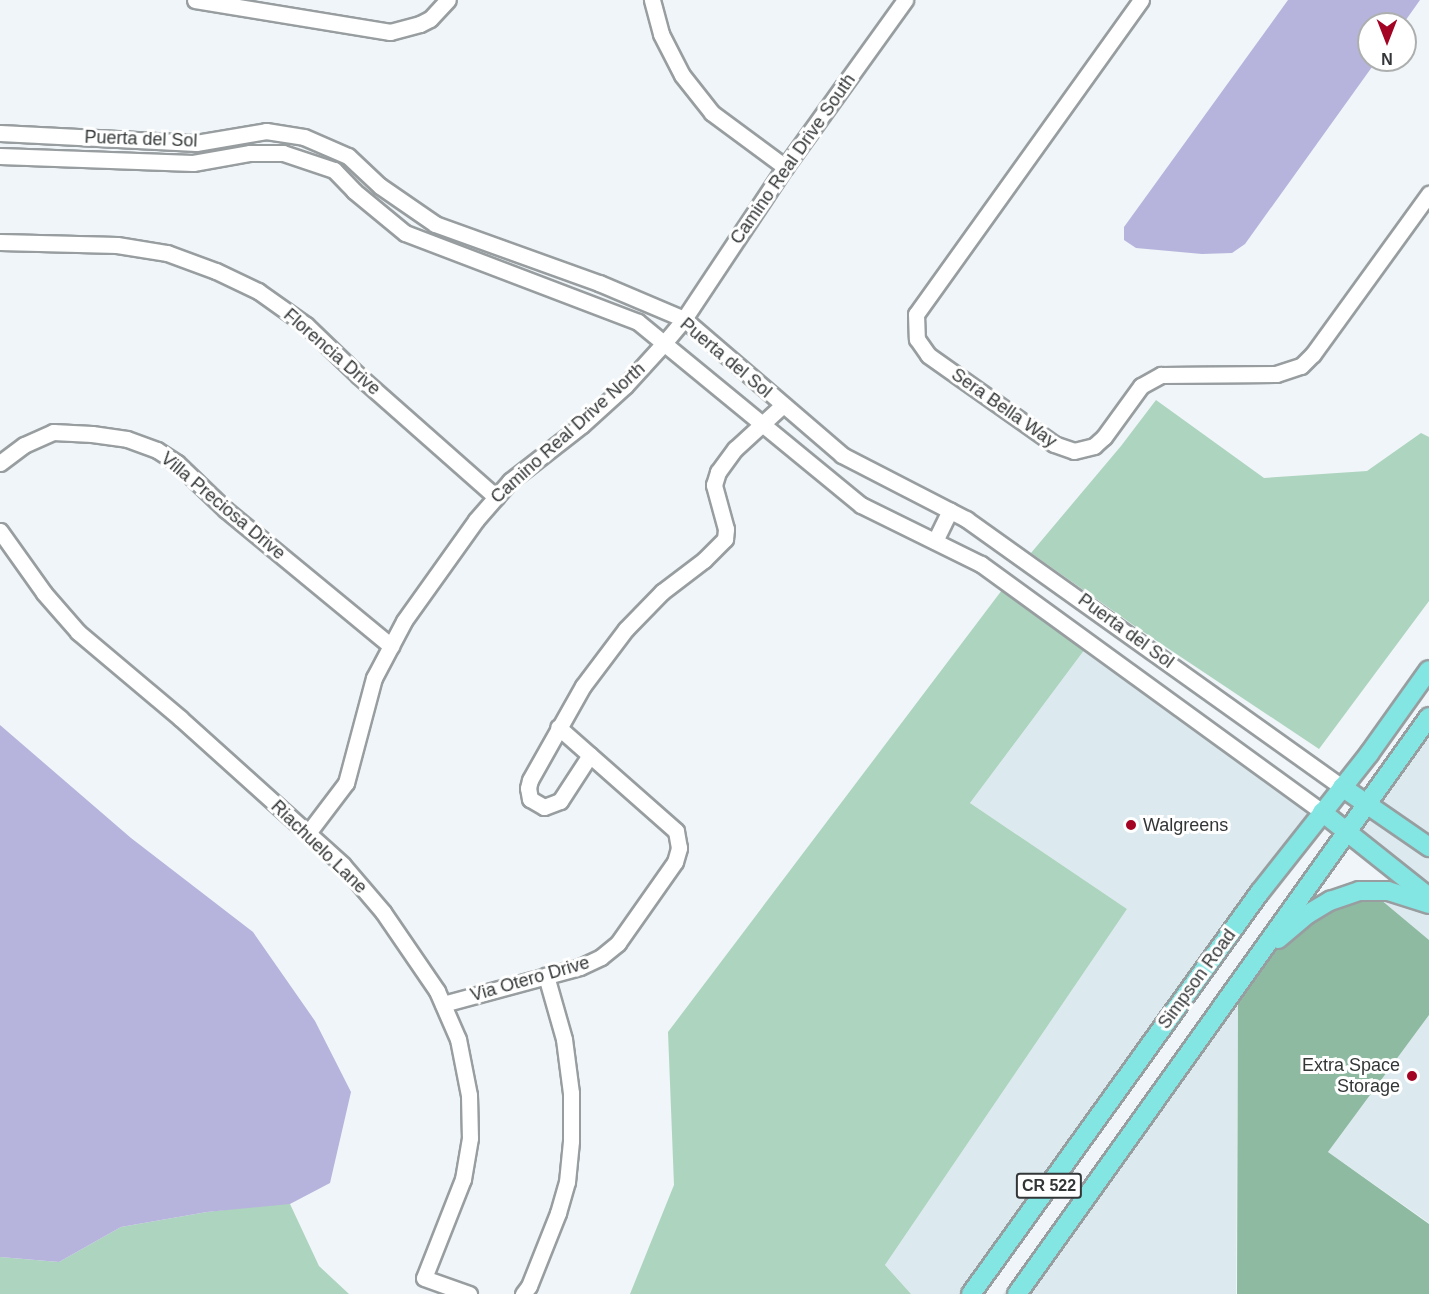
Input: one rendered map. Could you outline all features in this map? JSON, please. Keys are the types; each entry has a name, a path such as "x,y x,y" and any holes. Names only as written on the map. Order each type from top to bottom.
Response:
{"main road":[{"name":"Simpson Road","path":"971,1294 1260,892 1429,670"},
{"name":"Simpson Road","path":"1017,1294 1429,717"},
{"path":"1342,787 1429,847"},
{"path":"1322,812 1429,897"},
{"name":"CR 522","path":"1255,960 1308,914 1330,901 1359,891 1388,891 1429,904"}],"street":[{"path":"197,0 390,32 411,28 430,19 448,0"},
{"path":"652,0 661,34 682,75 712,113 785,167"},
{"name":"Camino Real Drive South","path":"684,319 785,167 905,0"},
{"name":"Sera Bella Way","path":"1140,0 916,314 917,339 928,355 1054,444 1074,451 1094,446 1104,437 1141,386 1161,375 1276,374 1293,371 1301,366 1319,346 1429,194"},
{"name":"Puerta del Sol","path":"0,133 196,143 266,131 304,136 348,156 380,186 435,225 599,283 684,319 842,455 950,510 1048,575 1342,787"},
{"name":"Puerta del Sol","path":"0,156 193,163 250,153 283,153 334,170 354,191 405,233 638,322 861,505 981,564 1322,812"},
{"name":"Florencia Drive","path":"0,242 117,245 166,253 216,271 258,291 306,325 358,376 496,497"},
{"name":"Camino Real Drive North","path":"308,834 346,783 374,678 404,621 476,520 510,481 582,425 625,386 684,319"},
{"path":"590,755 560,801 544,807 530,799 528,788 530,780 583,686 626,629 662,592 704,560 725,539 726,530 714,485 718,472 735,449 783,405"},
{"name":"Villa Preciosa Drive","path":"0,463 24,445 53,432 93,434 128,440 157,450 177,463 225,510 391,646"},
{"path":"934,541 950,510"},
{"name":"Riachuelo Lane","path":"0,531 45,593 78,632 343,865 382,912 437,991 458,1039 469,1095 470,1138 463,1179 424,1278 469,1294"},
{"name":"Via Otero Drive","path":"443,1004 546,976 602,957 618,943 675,862 679,848 676,831 558,727"},
{"path":"523,1294 530,1286 558,1213 567,1182 571,1141 570,1093 564,1039 546,976"}],"shaded area":[{"path":"1085,649 1311,814 1164,1027 1130,1089 982,1294 911,1294 885,1265 1127,909 970,803"},
{"path":"1429,732 1429,837 1378,802"},
{"path":"1368,816 1429,858 1429,886 1358,830"},
{"path":"1380,899 1429,914 1429,940"},
{"path":"1238,997 1236,1294 1003,1294 1142,1100 1194,1048"},
{"path":"1429,1015 1429,1223 1328,1152"}],"green space":[{"path":"1156,400 1264,478 1367,471 1421,433 1429,437 1429,601 1319,749 1136,627 1031,553 1121,446"},
{"path":"1002,590 1085,649 970,803 1127,909 885,1265 911,1294 630,1294 674,1185 668,1032"},
{"path":"1380,899 1429,940 1429,1015 1328,1152 1429,1224 1429,1294 1237,1294 1238,997 1273,948 1311,921 1361,900"},
{"path":"287,1202 319,1266 349,1294 0,1294 0,1257 59,1262 121,1227 207,1212"}],"water":[{"path":"1288,0 1420,0 1412,12 1357,12 1357,72 1368,72 1245,244 1232,253 1202,254 1136,248 1124,240 1124,227"},
{"path":"0,725 131,838 253,932 315,1021 351,1092 330,1183 290,1204 207,1212 121,1227 59,1262 0,1257"}],"place":[{"name":"Walgreens","path":"1131,825"},
{"name":"Extra Space Storage","path":"1412,1076"}]}
